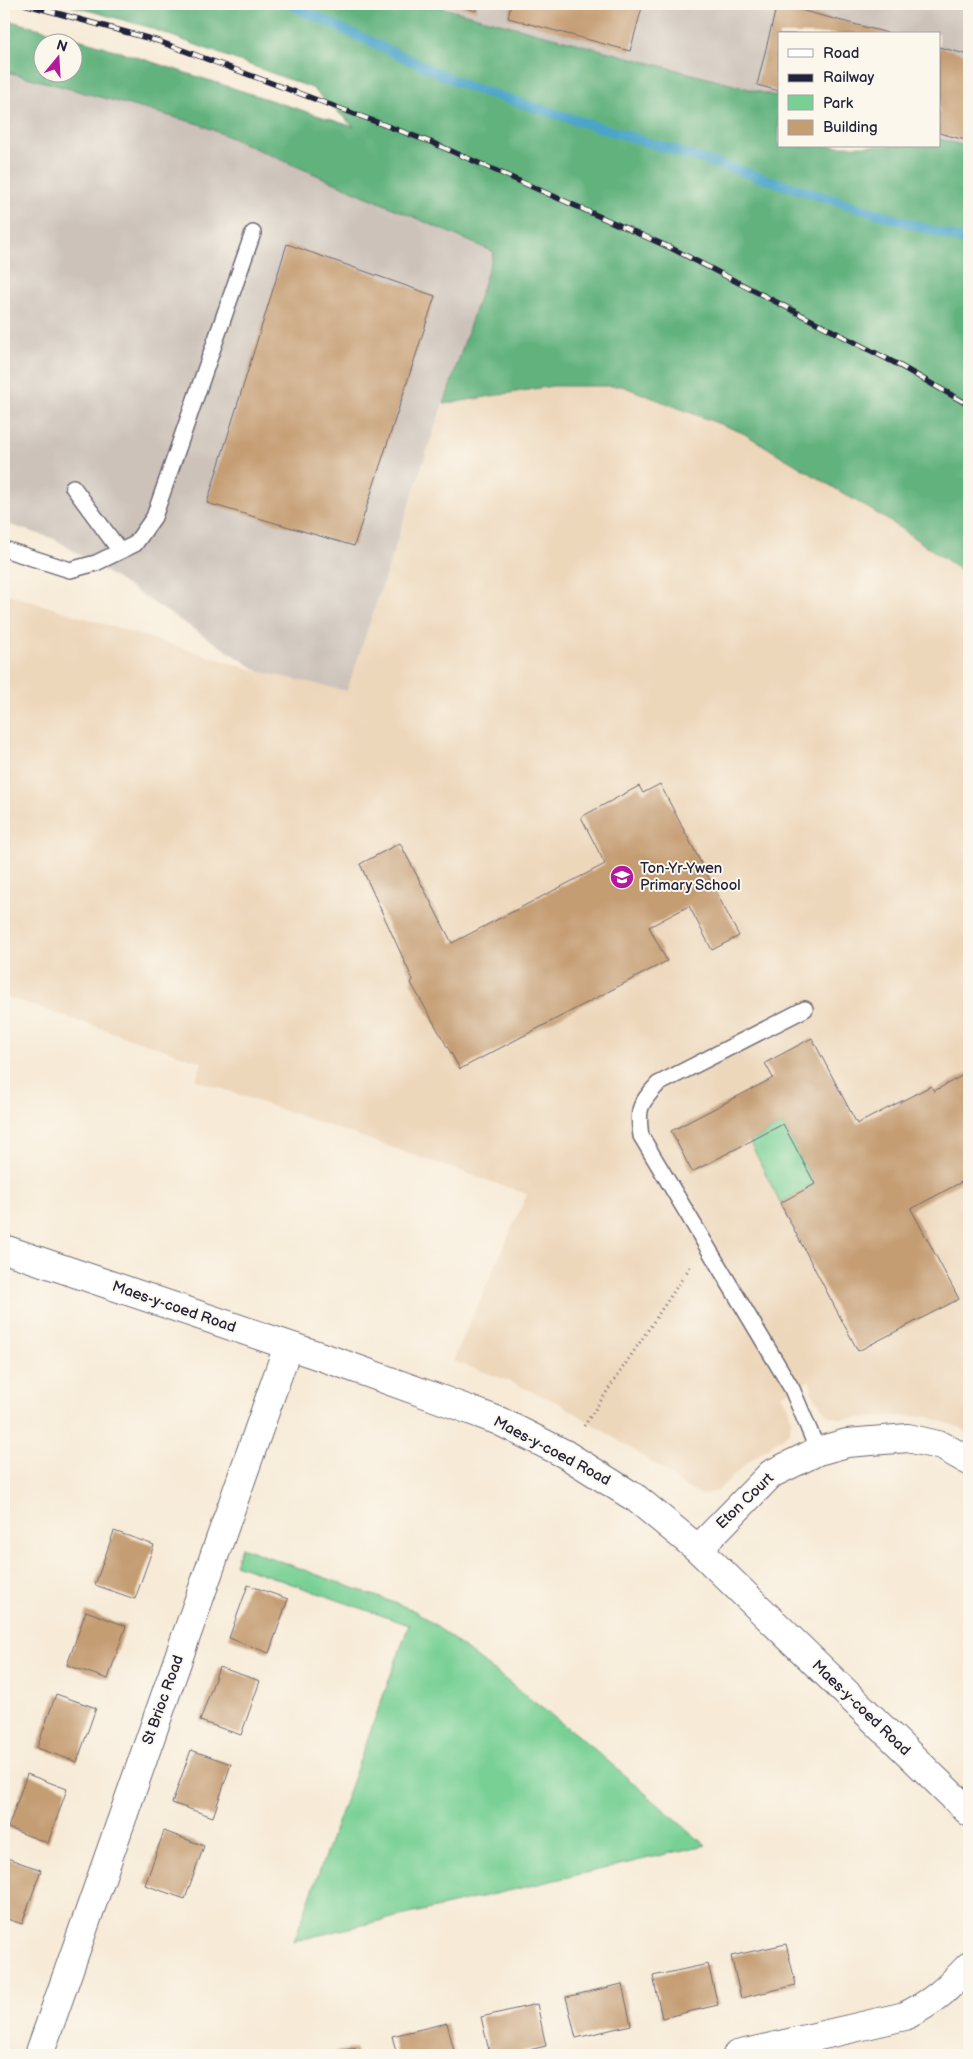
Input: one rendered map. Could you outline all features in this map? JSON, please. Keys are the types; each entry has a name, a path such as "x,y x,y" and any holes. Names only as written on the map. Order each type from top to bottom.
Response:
{"street":[{"name":"Maes-y-coed Road","path":"4,1248 499,1421 541,1441 611,1481 637,1498 698,1549 969,1812"},
{"name":"St Brioc Road","path":"39,2055 288,1346"},
{"name":"Eton Court","path":"698,1549 771,1474 818,1451 847,1443 908,1438 942,1446 969,1461"},
{"path":"737,2055 906,2016 928,2005 946,1990 969,1966"}],"lane":[{"path":"4,548 70,570 96,564 135,544 154,517 253,233"},
{"path":"73,487 120,551"},
{"path":"805,1009 658,1084 644,1098 638,1115 641,1136 792,1389 818,1451"}],"path":[{"path":"584,1426 705,1243"}],"shaded area":[{"path":"428,4 969,4 969,147 940,139 940,32 778,32 778,97"},
{"path":"4,71 32,79 32,82 44,82 199,124 494,252 347,691 260,672 55,539 4,523"},
{"name":"Ton-Yr-Ywen Primary School","path":"552,386 622,386 743,433 886,519 969,575 969,1433 929,1417 890,1416 841,1419 827,1415 812,1393 810,1381 781,1395 788,1405 791,1420 790,1432 748,1462 717,1491 702,1495 686,1488 663,1469 561,1404 501,1378 453,1361 527,1194 196,1080 202,1062 4,996 4,593 260,672 347,691 444,404"}],"green space":[{"path":"65,4 428,4 778,97 778,148 940,148 940,139 969,147 969,575 886,519 743,433 622,386 552,386 444,404 494,252 199,124 44,82 82,82 82,40 354,127 312,88 145,26"},
{"path":"4,19 52,32 32,32 32,79 4,71"},
{"path":"783,1124 815,1184 780,1203 750,1142"},
{"path":"241,1547 411,1609 423,1616 587,1743 705,1845 294,1941 409,1625 235,1564"}],"building":[{"path":"453,4 477,4 476,11"},
{"path":"511,4 643,4 630,51 508,18"},
{"path":"777,4 884,32 778,32 778,91 757,85"},
{"path":"940,47 969,55 969,141 940,133"},
{"path":"287,244 435,296 354,546 207,503"},
{"path":"660,784 739,936 712,950 689,906 649,927 667,961 460,1069 411,983 413,980 360,864 400,843 452,943 605,864 581,817 639,786 643,793"},
{"path":"812,1038 857,1124 931,1086 934,1091 969,1072 969,1178 911,1209 959,1299 858,1351 780,1203 815,1184 783,1124 692,1172 671,1131 773,1078 765,1063"},
{"path":"114,1531 154,1545 135,1599 95,1585"},
{"path":"248,1585 288,1599 269,1653 229,1638"},
{"path":"86,1611 126,1626 108,1679 67,1665"},
{"path":"219,1667 260,1681 241,1735 200,1721"},
{"path":"56,1694 96,1708 77,1762 37,1748"},
{"path":"191,1750 231,1764 213,1817 172,1803"},
{"path":"27,1774 67,1789 48,1843 8,1828"},
{"path":"164,1831 204,1846 185,1899 145,1885"},
{"path":"4,1857 41,1870 22,1924 4,1918"},
{"path":"786,1944 796,1985 741,1998 731,1956"},
{"path":"4,1950 10,1952 4,1970"},
{"path":"708,1964 718,2005 662,2018 653,1976"},
{"path":"622,1984 631,2025 576,2038 566,1997"},
{"path":"537,2004 546,2046 507,2055 490,2055 481,2017"},
{"path":"447,2023 455,2055 397,2055 392,2036"},
{"path":"355,2048 357,2055 325,2055 325,2054"}],"waterway":[{"path":"289,4 466,86 969,242"}],"railway":[{"path":"24,4 158,41 433,143 671,248 895,363 969,405"}],"place":[{"name":"Ton-Yr-Ywen Primary School","path":"622,877"}]}
